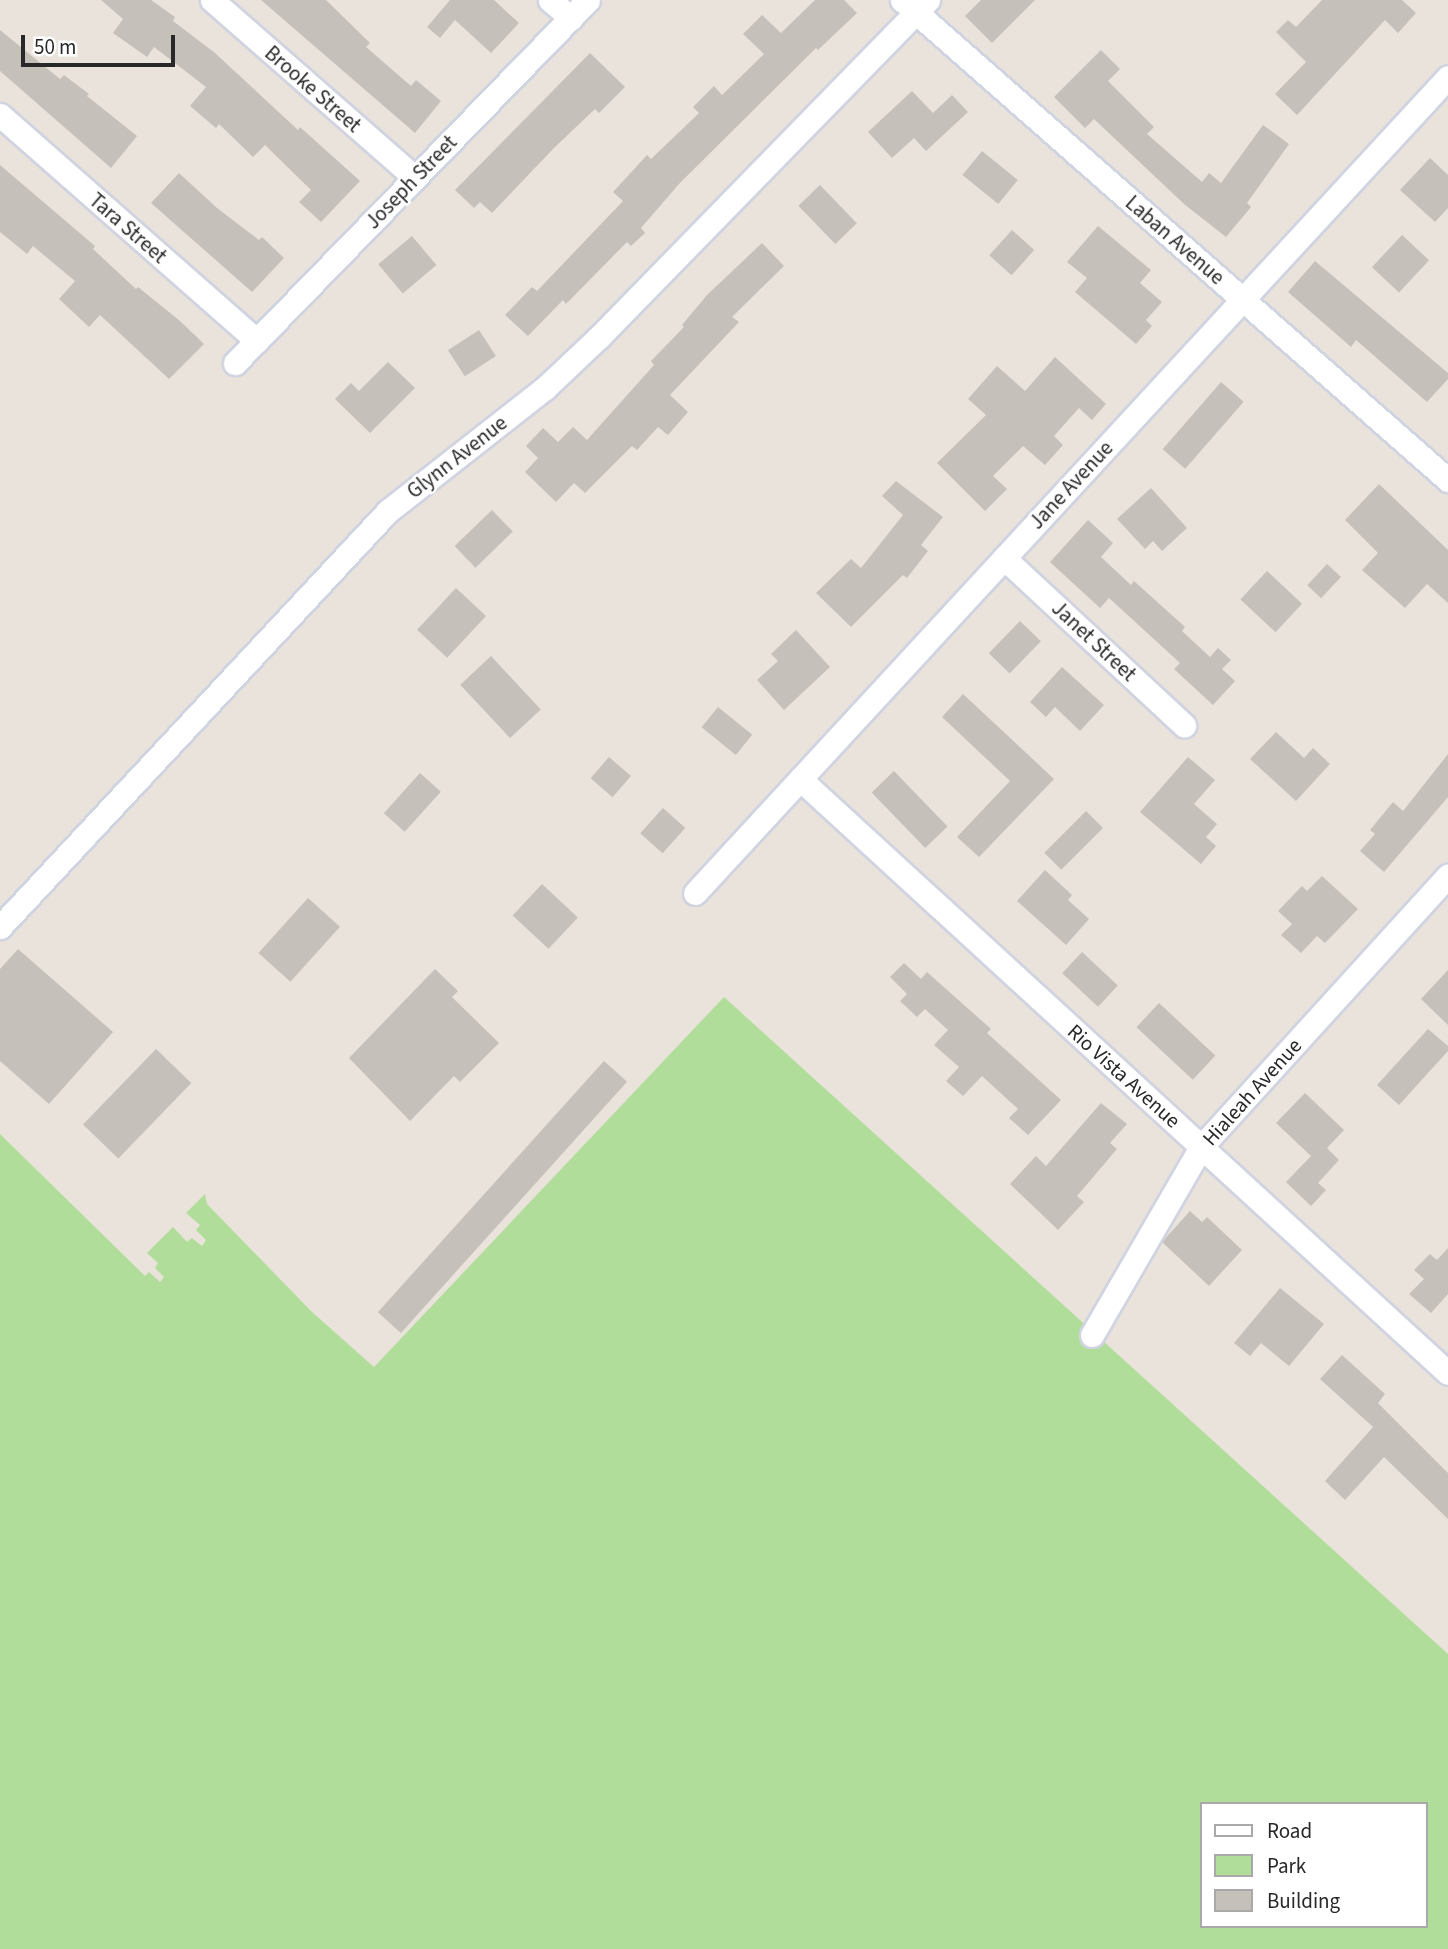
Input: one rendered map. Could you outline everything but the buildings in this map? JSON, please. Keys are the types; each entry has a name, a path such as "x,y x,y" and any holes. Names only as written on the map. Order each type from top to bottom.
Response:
{"street":[{"name":"Brooke Street","path":"212,0 415,178"},
{"path":"550,0 570,18"},
{"name":"Joseph Street","path":"235,363 588,0"},
{"name":"Laban Avenue","path":"916,4 1242,300 1448,480"},
{"name":"Glynn Avenue","path":"0,927 388,511 545,388 599,337 916,4"},
{"name":"Jane Avenue","path":"695,893 1448,77"},
{"name":"Tara Street","path":"0,115 257,341"},
{"name":"Janet Street","path":"1003,558 1184,725"},
{"name":"Rio Vista Avenue","path":"800,779 1447,1370"},
{"name":"Hialeah Avenue","path":"1092,1335 1201,1146 1448,876"}],"green space":[{"path":"724,997 1448,1654 1448,1949 0,1949 0,1134 145,1276 149,1272 160,1282 164,1277 155,1268 158,1263 147,1253 173,1227 187,1242 192,1238 202,1246 206,1240 196,1230 200,1225 186,1213 205,1194 207,1204 312,1312 374,1367"}]}
